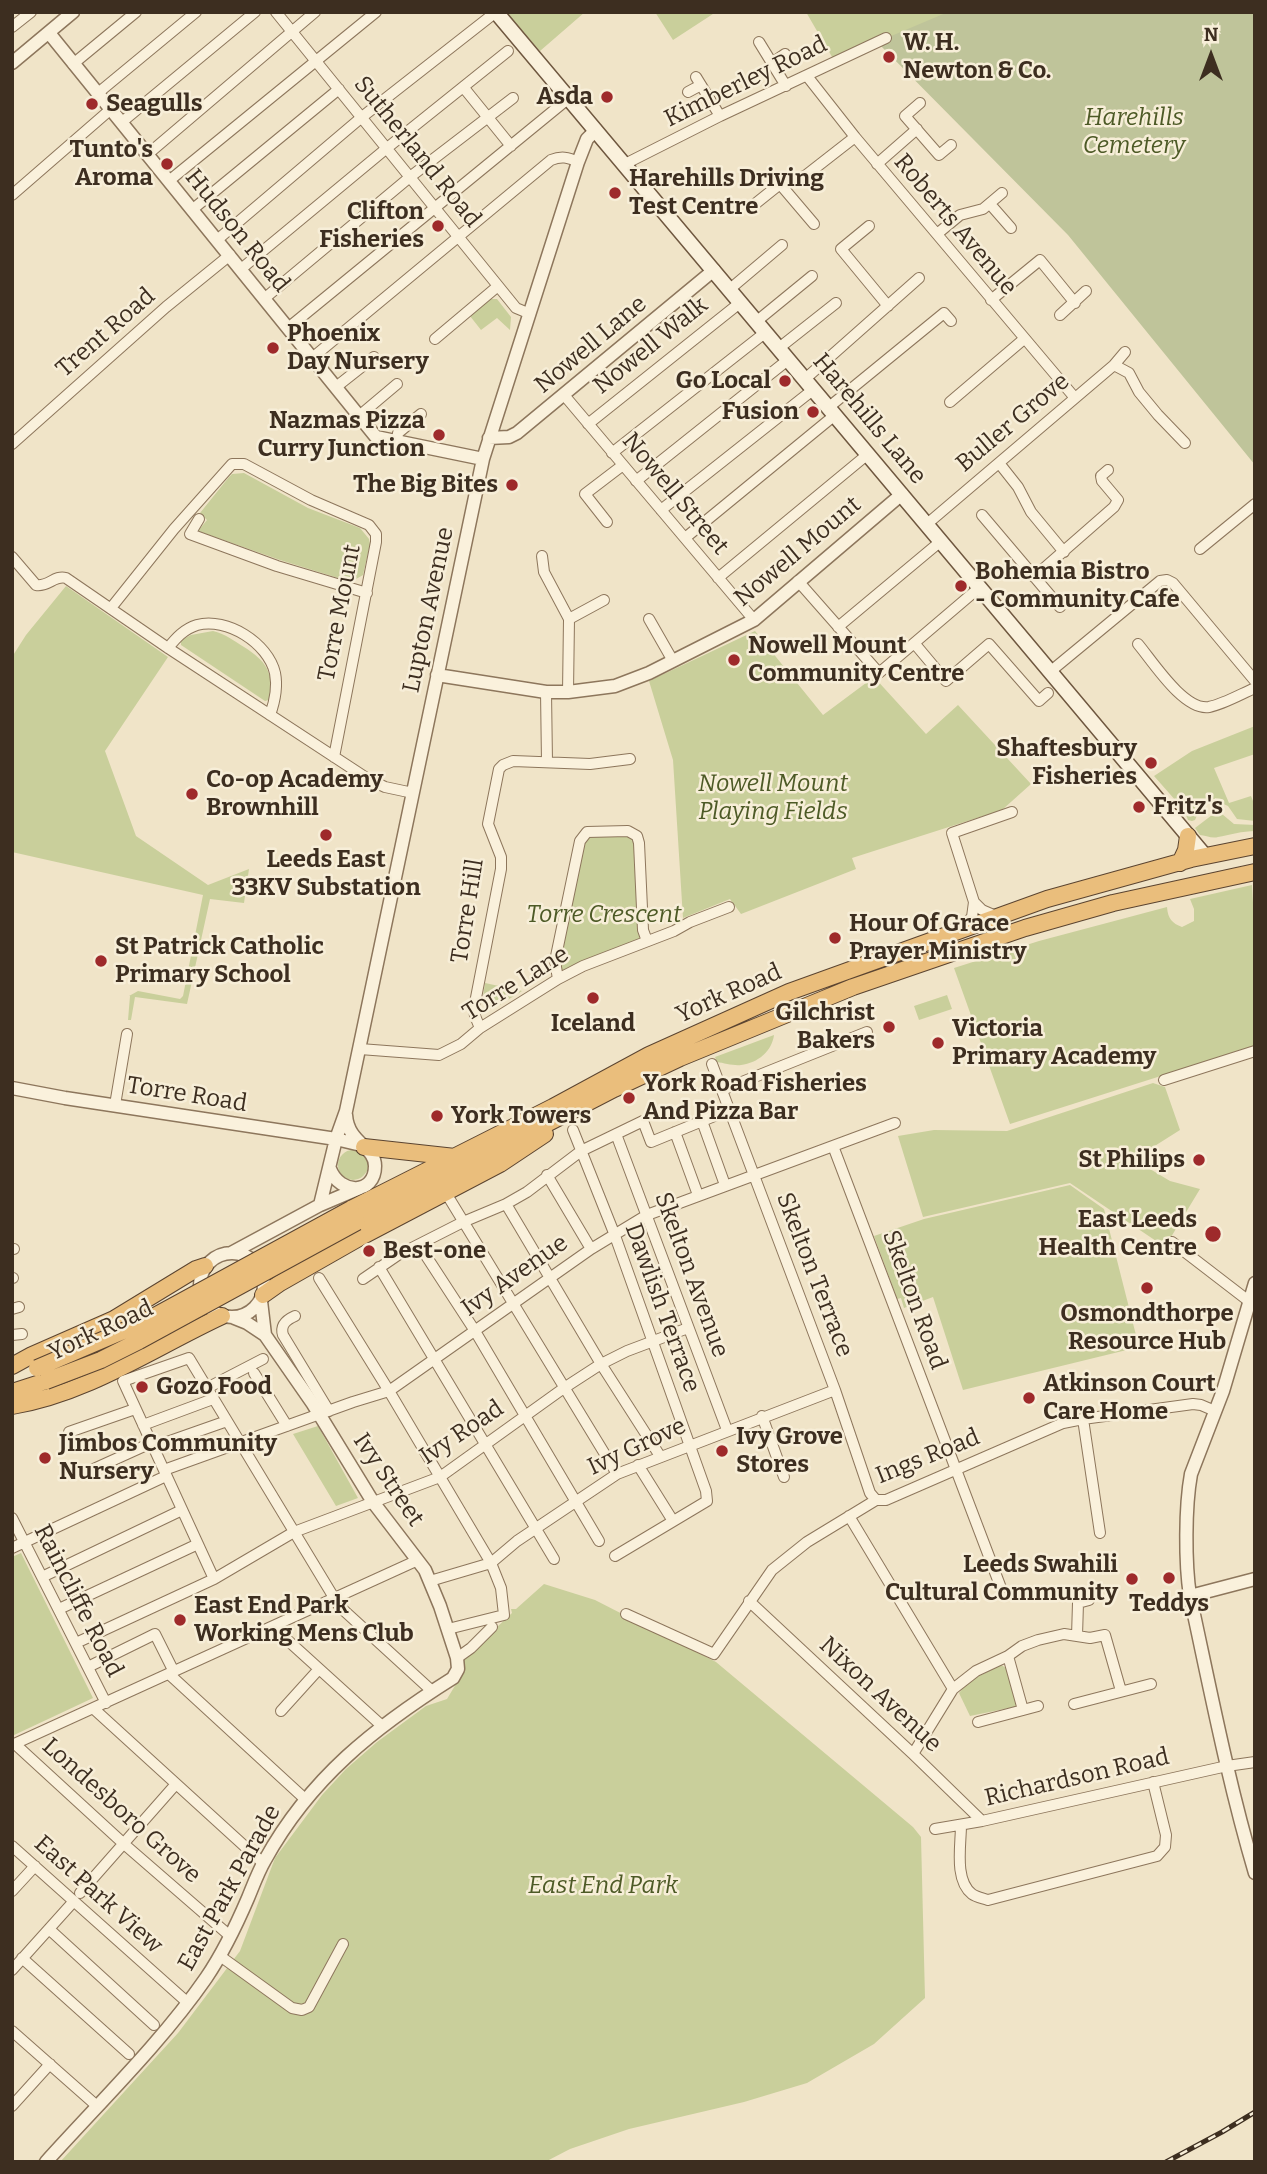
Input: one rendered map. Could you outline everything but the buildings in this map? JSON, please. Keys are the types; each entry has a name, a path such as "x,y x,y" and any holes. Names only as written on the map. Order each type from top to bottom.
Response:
{"highway":[{"path":"1180,863 1188,836"},
{"name":"York Road","path":"12,1376 42,1375 101,1360 139,1341 455,1157 712,1025 802,987 1047,899 1205,856 1255,846"},
{"path":"1205,856 1218,866 1249,872"},
{"name":"York Road","path":"354,1215 614,1088 853,987 1025,928 1113,903 1249,872"},
{"path":"262,1298 279,1283 359,1238 448,1199 614,1088"},
{"path":"360,1145 455,1157"},
{"path":"12,1366 114,1319 195,1269 205,1266"},
{"path":"12,1406 68,1391 228,1316"},
{"name":"York Road","path":"12,1392 42,1375"}],"main road":[{"name":"Harehills Lane","path":"496,12 1205,856"}],"street":[{"path":"12,27 31,12"},
{"path":"12,63 73,12"},
{"path":"73,64 136,12"},
{"path":"98,93 196,12"},
{"path":"122,122 255,12"},
{"name":"Sutherland Road","path":"276,12 516,309 528,313"},
{"path":"148,154 315,12"},
{"path":"170,180 376,12"},
{"path":"217,240 362,117 496,12"},
{"name":"Hudson Road","path":"49,33 376,437 483,459"},
{"name":"Kimberley Road","path":"625,164 886,38"},
{"path":"758,42 786,86"},
{"path":"241,269 508,51"},
{"path":"772,63 785,54"},
{"name":"Roberts Avenue","path":"807,76 877,164 1074,398"},
{"path":"688,92 698,81 720,117"},
{"path":"464,88 511,146"},
{"path":"193,209 339,89"},
{"path":"265,298 410,177 513,97"},
{"path":"288,328 569,98"},
{"path":"920,103 905,116 939,155 951,145"},
{"path":"12,195 111,108"},
{"path":"877,164 917,129"},
{"name":"Lupton Avenue","path":"320,1205 360,1049 483,459 578,162 587,139 596,130"},
{"path":"755,204 780,184 805,176 855,137"},
{"path":"312,358 551,160 569,157 578,162"},
{"path":"780,184 814,224"},
{"path":"937,234 960,215 982,209 1002,193"},
{"path":"990,204 1011,228"},
{"path":"869,226 841,249 888,306"},
{"path":"730,289 782,245"},
{"name":"Trent Road","path":"12,444 155,316 230,256"},
{"path":"991,300 1040,260 1075,303"},
{"name":"Nowell Lane","path":"489,438 509,437 517,433 714,270"},
{"path":"612,453 761,326 812,276"},
{"path":"661,510 809,384 919,278"},
{"path":"435,339 498,286"},
{"path":"1060,315 1086,291"},
{"name":"Nowell Walk","path":"588,424 741,302"},
{"path":"636,481 784,354 836,303"},
{"path":"685,538 944,313 951,321"},
{"path":"950,402 1024,339"},
{"name":"Buller Grove","path":"927,524 1114,365 1125,352"},
{"path":"336,387 374,357"},
{"path":"1114,365 1129,373 1139,392 1185,443"},
{"path":"359,416 397,384"},
{"name":"Nowell Street","path":"564,395 754,620"},
{"path":"397,441 398,433 421,414"},
{"path":"718,578 868,454"},
{"name":"Torre Mount","path":"111,608 228,467 238,462 373,528 376,542 334,757"},
{"path":"999,463 1018,487 1031,512 1064,552"},
{"path":"607,522 585,494 623,465"},
{"path":"1108,470 1101,476 1102,481 1118,500 1116,503"},
{"name":"Nowell Mount","path":"437,675 546,692 568,692 615,686 649,673 754,620 902,494"},
{"path":"1034,577 1116,503 1127,498"},
{"path":"1200,550 1255,504"},
{"path":"982,515 1060,607"},
{"path":"199,519 190,534 277,566 367,593"},
{"path":"838,627 941,541"},
{"path":"542,556 544,572 569,619 568,692"},
{"path":"12,557 36,585 47,585 62,577 70,581 270,716 377,784 413,793"},
{"path":"1051,671 1160,581 1167,580 1173,583 1255,681"},
{"path":"798,581 878,673 980,587"},
{"path":"569,619 604,600"},
{"path":"649,619 673,661"},
{"path":"168,648 186,629 197,625 220,625 242,634 260,648 272,663 277,684 270,716"},
{"path":"915,644 946,681 989,645 1039,701 1048,693"},
{"path":"1138,644 1182,697 1196,706 1212,706 1255,688"},
{"path":"546,692 547,762"},
{"name":"Torre Hill","path":"480,1028 474,1008 501,869 501,857 488,824 499,769 508,762 590,764 630,759"},
{"path":"960,929 972,916 974,902 952,833 1012,813"},
{"path":"558,979 555,961 580,841 587,832 628,831 637,836 643,930 647,941"},
{"path":"974,902 982,910 996,916"},
{"name":"Torre Lane","path":"360,1049 439,1055 461,1044 480,1028 583,966 729,907"},
{"path":"722,1090 867,1032"},
{"path":"116,1105 127,1034"},
{"path":"1164,1080 1255,1051"},
{"name":"Skelton Terrace","path":"712,1064 835,1390 870,1493 876,1500"},
{"name":"Torre Road","path":"12,1088 337,1139 360,1145"},
{"path":"363,1279 419,1245 506,1204 527,1192 581,1151 643,1121 651,1142 729,1110"},
{"path":"231,1253 239,1253 252,1259 264,1276 262,1298 252,1311 243,1316 228,1316 209,1307 201,1292 201,1276 205,1266 215,1258 231,1253 370,1181 375,1171 374,1158 350,1133 346,1111"},
{"path":"702,1121 725,1185"},
{"name":"Ivy Avenue","path":"12,1548 165,1473 240,1443 389,1391 590,1249 647,1215 895,1123"},
{"name":"Dawlish Terrace","path":"573,1130 614,1233 706,1491 707,1501 673,1521"},
{"path":"675,1132 698,1195"},
{"name":"Skelton Avenue","path":"616,1134 727,1430"},
{"path":"360,1145 341,1147 331,1164 337,1182 342,1186 360,1188"},
{"name":"Skelton Road","path":"833,1146 1001,1588"},
{"path":"547,1175 590,1249"},
{"path":"448,1199 617,1474"},
{"path":"506,1204 601,1364 660,1456"},
{"path":"252,1259 255,1239"},
{"path":"1172,1242 1250,1302"},
{"path":"419,1245 475,1331 599,1541"},
{"path":"379,1268 554,1559"},
{"path":"319,1278 491,1563 500,1588 504,1615 448,1629"},
{"path":"1255,1283 1215,1410 1191,1474 1188,1571 1227,1766 1255,1873"},
{"name":"Ivy Street","path":"262,1298 265,1335"},
{"name":"Ivy Street","path":"228,1316 247,1323 265,1335 324,1413"},
{"name":"Ivy Street","path":"295,1316 284,1323 281,1329 283,1335 373,1502 418,1560 430,1581 457,1658"},
{"name":"Ivy Road","path":"76,1643 214,1579 294,1532 440,1476 601,1364 688,1328"},
{"path":"214,1579 123,1381 189,1358 334,1599 432,1691"},
{"path":"207,1388 263,1359"},
{"path":"254,1373 287,1426"},
{"name":"Ivy Grove","path":"430,1581 491,1563 536,1528 617,1474 835,1390"},
{"path":"143,1425 213,1399"},
{"name":"Ings Road","path":"626,1614 673,1630 714,1654 772,1570 807,1542 876,1500 886,1500 1063,1423 1193,1404 1215,1410"},
{"path":"69,1432 135,1409"},
{"path":"762,1416 784,1476"},
{"path":"1083,1419 1100,1533"},
{"path":"87,1472 152,1445 227,1421"},
{"path":"615,1556 673,1521 638,1465"},
{"path":"42,1577 182,1510"},
{"path":"849,1516 953,1689"},
{"name":"Raincliffe Road","path":"12,1518 106,1703"},
{"path":"59,1609 198,1544"},
{"path":"14,1745 418,1560"},
{"path":"1191,1596 1255,1579"},
{"path":"1077,1636 1078,1603 1089,1600"},
{"name":"Nixon Avenue","path":"749,1601 982,1821"},
{"path":"273,1627 381,1725"},
{"name":"East Park Parade","path":"46,2162 188,2003 220,1956 263,1863 305,1799 336,1765 381,1725 456,1674 457,1658 492,1627"},
{"path":"88,1667 155,1634 171,1673 305,1799"},
{"path":"913,1754 953,1689 976,1671 1038,1640 1063,1634 1090,1638 1105,1635 1121,1691"},
{"path":"1008,1656 1023,1710"},
{"path":"281,1711 319,1669"},
{"path":"1074,1704 1151,1684"},
{"path":"978,1722 1038,1706"},
{"path":"94,1709 263,1863"},
{"name":"Londesboro Grove","path":"14,1745 230,1936"},
{"name":"Richardson Road","path":"935,1829 1255,1762"},
{"path":"961,1825 963,1884 973,1895 988,1900 1157,1856 1165,1847 1166,1835 1153,1782"},
{"path":"12,1970 176,1784"},
{"name":"East Park View","path":"13,1848 77,1897 188,2003"},
{"path":"12,1891 35,1866"},
{"path":"48,1929 154,2025"},
{"path":"220,1956 292,2008 302,2010 309,2007 343,1944"},
{"path":"22,1958 129,2054"},
{"path":"12,2031 97,2106"},
{"path":"13,2105 50,2064"}],"green space":[{"path":"506,12 585,12 540,51"},
{"path":"655,12 716,12 673,40"},
{"path":"806,12 953,12 835,62"},
{"name":"Harehills Cemetery","path":"948,12 1255,12 1255,465 1068,235 877,42"},
{"path":"491,299 497,299 511,317 510,330 497,318 481,330 470,316"},
{"path":"244,473 308,508 360,528 370,544 363,575 351,582 198,531 207,520 200,513 232,474"},
{"path":"66,586 168,657 105,751 136,836 208,885 249,869 244,903 210,899 187,1004 135,997 131,1020 128,1020 129,996 138,991 180,999 183,996 203,895 12,852 12,657 26,635"},
{"path":"213,631 252,652 263,663 270,675 269,700 265,701 181,645 181,640 191,635"},
{"name":"Nowell Mount Playing Fields","path":"755,631 823,715 874,677 926,734 958,705 1031,784 1002,810 852,858 856,869 741,914 730,899 683,918 673,760 649,681"},
{"path":"1255,726 1255,754 1214,768 1229,803 1251,796 1255,801 1255,821 1237,819 1228,806 1216,798 1201,806 1195,820 1188,820 1184,810 1154,776 1192,751"},
{"path":"1216,812 1234,824 1255,825 1255,831 1216,837 1200,835 1195,828"},
{"name":"Torre Crescent","path":"584,834 634,834 647,941 558,979 556,973"},
{"path":"1252,885 1255,1046 1010,1124 954,968 1039,941 1167,907 1171,920 1182,927 1194,921 1194,909 1190,899"},
{"path":"485,983 522,991 493,1009 488,1008 483,1000"},
{"path":"947,995 952,1009 919,1020 914,1006"},
{"path":"774,1035 767,1051 753,1062 738,1065 717,1062 715,1057"},
{"path":"1153,1083 1165,1087 1180,1130 1142,1154 1145,1166 1170,1181 1200,1189 1165,1247 1070,1183 923,1217 898,1136 934,1130 1007,1131"},
{"path":"353,1150 364,1154 368,1165 364,1176 353,1180 342,1176 338,1165 342,1154"},
{"path":"1070,1185 1104,1209 1139,1347 963,1390 933,1297 904,1308 901,1298 897,1299 874,1236 924,1219"},
{"path":"318,1426 358,1498 336,1506 293,1434"},
{"path":"21,1553 93,1698 12,1736 12,1557"},
{"name":"East End Park","path":"544,1584 595,1600 716,1662 913,1827 921,1837 925,1998 874,2044 807,2083 744,2102 629,2129 570,2149 545,2162 60,2162 178,2033 240,1951 275,1858 322,1795 377,1742 426,1706 447,1699 462,1674 463,1659 512,1613 511,1609 516,1609"},
{"path":"1001,1665 1008,1669 1019,1706 970,1716 959,1693 969,1681"}],"railway":[{"path":"1166,2162 1255,2112"}],"place":[{"name":"W. H. Newton & Co.","path":"889,57"},
{"name":"Asda","path":"607,97"},
{"name":"Seagulls","path":"92,104"},
{"name":"Tunto's Aroma","path":"167,164"},
{"name":"Harehills Driving Test Centre","path":"615,193"},
{"name":"Clifton Fisheries","path":"438,226"},
{"name":"Phoenix Day Nursery","path":"273,348"},
{"name":"Go Local","path":"785,381"},
{"name":"Fusion","path":"813,412"},
{"name":"Nazmas Pizza Curry Junction","path":"439,435"},
{"name":"The Big Bites","path":"512,485"},
{"name":"Bohemia Bistro - Community Cafe","path":"961,586"},
{"name":"Nowell Mount Community Centre","path":"734,660"},
{"name":"Shaftesbury Fisheries","path":"1151,763"},
{"name":"Co-op Academy Brownhill","path":"192,794"},
{"name":"Fritz's","path":"1139,807"},
{"name":"Leeds East 33KV Substation","path":"326,835"},
{"name":"Hour Of Grace Prayer Ministry","path":"835,938"},
{"name":"St Patrick Catholic Primary School","path":"101,961"},
{"name":"Iceland","path":"593,998"},
{"name":"Gilchrist Bakers","path":"889,1027"},
{"name":"Victoria Primary Academy","path":"938,1043"},
{"name":"York Road Fisheries And Pizza Bar","path":"629,1098"},
{"name":"York Towers","path":"437,1116"},
{"name":"St Philips","path":"1199,1160"},
{"name":"East Leeds Health Centre","path":"1213,1234"},
{"name":"Best-one","path":"369,1251"},
{"name":"Osmondthorpe Resource Hub","path":"1147,1288"},
{"name":"Gozo Food","path":"142,1387"},
{"name":"Atkinson Court Care Home","path":"1029,1398"},
{"name":"Ivy Grove Stores","path":"722,1451"},
{"name":"Jimbos Community Nursery","path":"45,1458"},
{"name":"Teddys","path":"1169,1578"},
{"name":"Leeds Swahili Cultural Community","path":"1132,1579"},
{"name":"East End Park Working Mens Club","path":"180,1620"}]}
